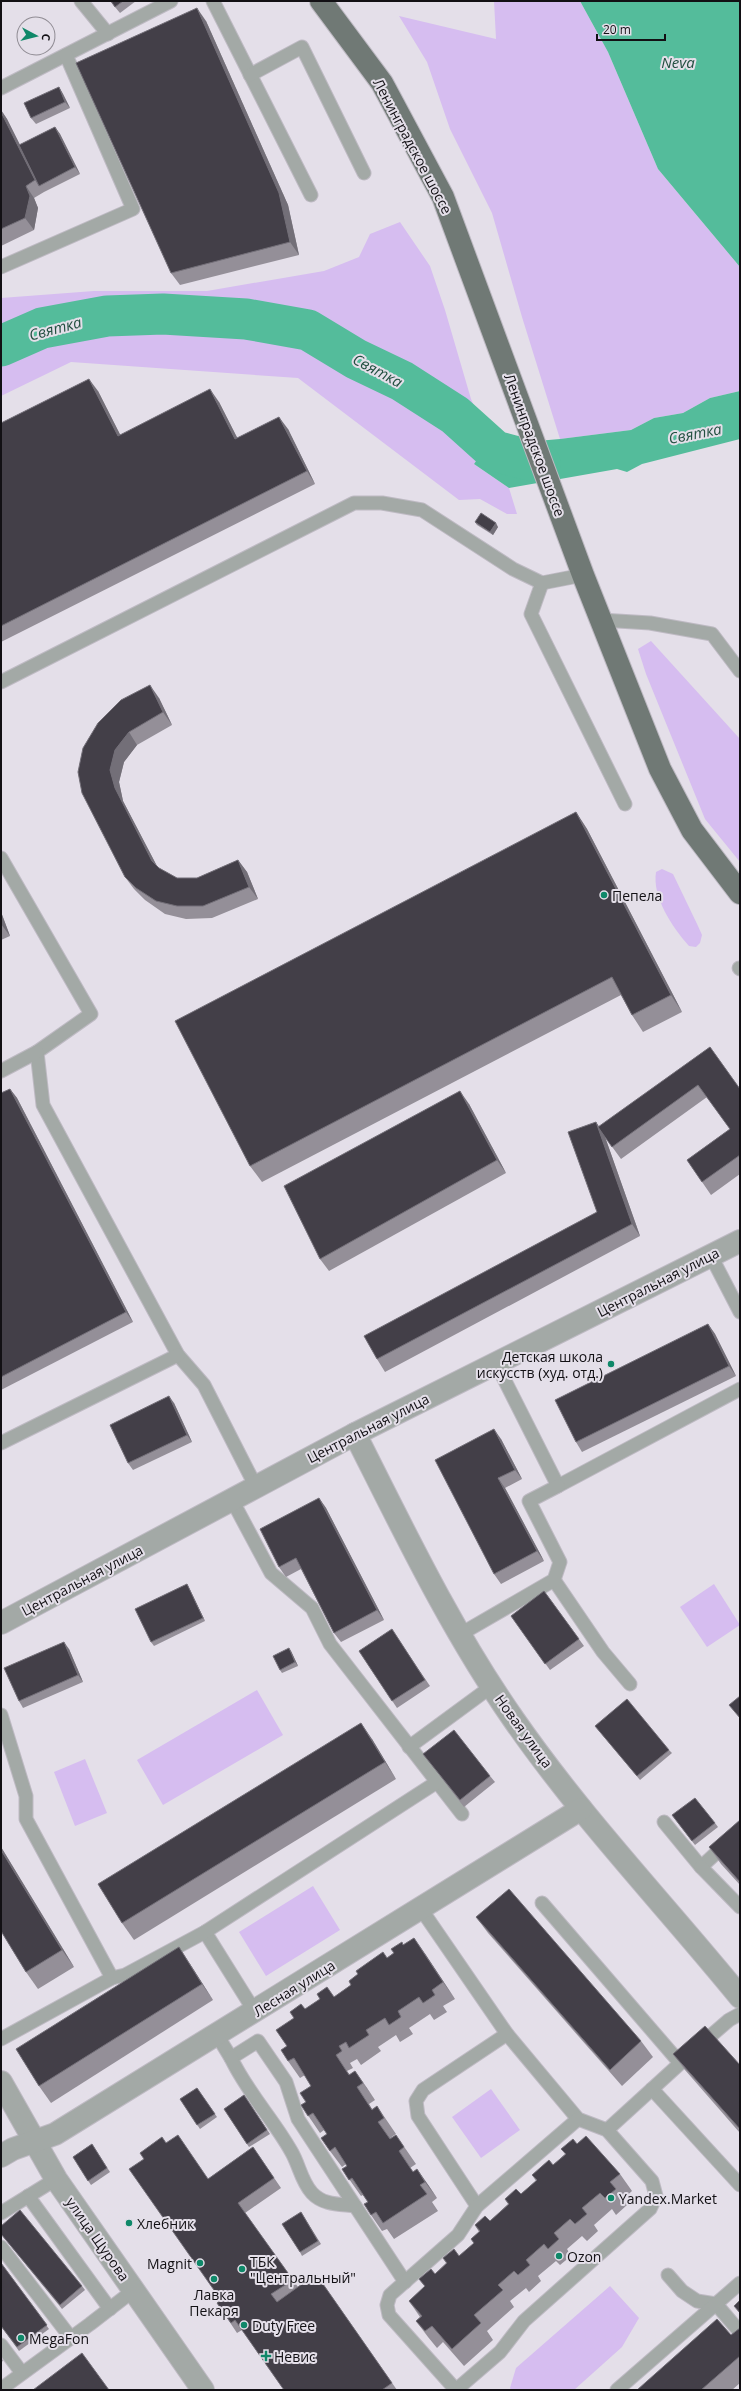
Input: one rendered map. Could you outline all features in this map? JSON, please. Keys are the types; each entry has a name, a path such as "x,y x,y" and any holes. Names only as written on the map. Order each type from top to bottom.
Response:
{"main road":[{"name":"Ленинградское шоссе","path":"321,1 382,83 443,197 583,575 660,769 692,830 740,893"}],"street":[{"name":"Центральная улица","path":"1,1623 355,1434 740,1241"},
{"name":"Новая улица","path":"355,1434 459,1635 514,1720 581,1809 740,1997"},
{"name":"Лесная улица","path":"1,2156 12,2149 55,2134 255,2012 581,1809"},
{"name":"улица Щурова","path":"1,2082 56,2179 204,2390"}],"lane":[{"path":"81,1 108,34"},
{"path":"1,88 171,1"},
{"path":"213,1 311,195"},
{"path":"250,75 302,47 364,173"},
{"path":"1,267 133,209 66,55"},
{"path":"1,682 354,503 382,503 422,510 513,569 542,583 583,575"},
{"path":"542,583 531,614 626,804"},
{"path":"601,620 650,623 712,634 740,670"},
{"path":"1,858 91,1014 37,1052 1,1071"},
{"path":"37,1052 44,1105 178,1355 204,1385 256,1487"},
{"path":"711,1256 740,1312"},
{"path":"1,1443 178,1355"},
{"path":"496,1363 558,1486"},
{"path":"459,1635 554,1580 560,1562 529,1501 740,1389"},
{"path":"232,1500 271,1573 312,1608 330,1644 462,1814"},
{"path":"554,1580 603,1652 630,1684"},
{"path":"409,1747 492,1686"},
{"path":"1,1715 26,1796 26,1819 112,1978"},
{"path":"1,2039 112,1978 125,1975 205,1932 437,1782"},
{"path":"664,1822 701,1867 740,1907"},
{"path":"701,1867 740,1831"},
{"path":"542,1903 680,2064"},
{"path":"421,1909 507,2034 578,2119 607,2130 652,2181 656,2196 650,2209 524,2321 500,2352 456,2390 389,2315 387,2305 390,2295 458,2235 477,2206 578,2119"},
{"path":"205,1932 255,2012"},
{"path":"607,2130 729,2020 740,2014"},
{"path":"477,2206 418,2116 416,2101 423,2090 507,2034"},
{"path":"217,2035 239,2075 292,2152 306,2184 312,2193 328,2203 355,2206"},
{"path":"231,2058 258,2041 286,2082 298,2119 405,2282"},
{"path":"652,2089 740,2185"},
{"path":"1,2212 56,2179"},
{"path":"28,2196 110,2309"},
{"path":"1,2247 71,2338"},
{"path":"668,2275 682,2291 697,2301 716,2304 740,2332"},
{"path":"617,2390 740,2283"},
{"path":"1,2389 134,2290"},
{"path":"1,2345 22,2373"}],"shaded area":[{"path":"494,1 580,1 608,52 658,169 740,267 740,391 710,398 683,413 654,418 631,430 560,439 522,317 492,213 450,129 427,62 399,16 496,39"},
{"path":"400,222 430,266 445,310 471,399 490,441 474,464 509,488 517,514 507,514 480,499 459,500 298,378 71,362 1,396 1,298 94,291 207,291 324,271 359,257 370,234"},
{"path":"651,641 740,739 740,862 705,819 646,674 638,649"},
{"path":"662,869 673,874 702,935 700,943 696,947 689,946 676,930 660,901 657,891 656,872"},
{"path":"714,1584 740,1625 707,1647 680,1607"},
{"path":"257,1690 283,1735 163,1805 137,1760"},
{"path":"85,1759 107,1813 75,1826 54,1772"},
{"path":"313,1886 340,1930 266,1976 239,1932"},
{"path":"491,2089 520,2130 481,2158 452,2117"},
{"path":"610,2286 639,2318 622,2347 574,2390 511,2390 510,2388 516,2368"}],"water":[{"name":"Neva","path":"580,1 740,1 740,267 658,169 608,52"},
{"path":"740,391 740,439 642,464 627,472 617,469 509,488 474,464 490,441 514,443 631,430 654,418 683,413 710,398"}],"building":[{"path":"111,1 123,1 115,7"},
{"path":"197,8 279,193 290,242 171,273 76,63"},
{"path":"59,87 65,102 31,118 24,103"},
{"path":"1,112 35,180 26,186 30,196 25,218 1,229"},
{"path":"55,127 75,167 39,186 19,145"},
{"path":"89,379 118,436 210,389 235,439 279,417 307,471 1,626 1,423"},
{"path":"481,513 496,523 490,532 475,522"},
{"path":"150,685 163,712 129,732 115,750 110,770 115,788 152,861 159,868 177,878 197,878 238,860 249,887 203,906 177,906 156,901 136,888 125,877 82,793 78,772 83,748 98,723 121,700"},
{"path":"576,812 671,995 632,1015 612,977 250,1166 175,1021"},
{"path":"710,1047 740,1089 740,1155 702,1182 687,1160 730,1129 698,1085 612,1147 598,1127"},
{"path":"10,1089 126,1312 1,1377 1,1093"},
{"path":"460,1091 497,1160 320,1259 284,1186"},
{"path":"596,1122 632,1224 377,1359 364,1336 597,1212 568,1132"},
{"path":"708,1324 729,1366 576,1442 555,1400"},
{"path":"169,1396 187,1435 128,1463 110,1425"},
{"path":"494,1429 515,1470 498,1478 537,1551 494,1574 435,1460"},
{"path":"319,1498 377,1610 334,1633 296,1558 279,1567 260,1529"},
{"path":"187,1584 203,1618 151,1642 135,1609"},
{"path":"544,1591 579,1639 545,1664 511,1616"},
{"path":"392,1629 425,1680 392,1701 359,1651"},
{"path":"64,1642 78,1675 19,1701 4,1668"},
{"path":"289,1648 295,1662 280,1670 273,1656"},
{"path":"740,1696 740,1718 729,1705"},
{"path":"627,1699 669,1750 637,1776 595,1726"},
{"path":"361,1723 385,1762 122,1923 98,1884"},
{"path":"454,1730 490,1776 460,1800 423,1754"},
{"path":"695,1798 715,1823 692,1841 672,1815"},
{"path":"740,1820 740,1882 709,1847"},
{"path":"1,1850 62,1950 26,1972 1,1931"},
{"path":"509,1889 641,2041 610,2070 476,1917"},
{"path":"414,1938 443,1982 432,1990 435,1995 423,2003 419,1997 398,2011 401,2017 389,2025 385,2018 366,2030 369,2035 349,2048 346,2042 339,2046 342,2051 336,2055 349,2075 355,2071 363,2083 357,2087 372,2110 377,2106 384,2118 378,2122 390,2139 396,2135 404,2147 399,2151 413,2172 417,2169 425,2182 420,2185 427,2194 383,2223 376,2212 371,2215 364,2204 368,2202 352,2178 349,2180 342,2169 347,2166 335,2147 330,2151 321,2138 327,2134 313,2113 308,2116 301,2105 306,2102 300,2093 311,2086 294,2058 288,2061 281,2050 287,2046 276,2030 294,2018 290,2012 301,2004 305,2009 320,1999 317,1994 327,1987 334,1997 351,1985 349,1981 358,1974 356,1971 383,1952 387,1958 394,1953 391,1949 402,1942 403,1945"},
{"path":"179,1947 202,1984 39,2086 16,2049"},
{"path":"705,2026 740,2065 740,2129 673,2054"},
{"path":"197,2088 215,2114 197,2125 180,2099"},
{"path":"244,2095 267,2130 247,2144 224,2109"},
{"name":"ТБК \"Центральный\"","path":"178,2135 208,2179 253,2147 274,2178 238,2203 293,2280 271,2294 277,2302 316,2274 392,2383 382,2390 284,2390 235,2320 231,2323 217,2303 221,2300 129,2169 144,2159 140,2153 162,2137 166,2143"},
{"path":"586,2136 620,2174 610,2182 616,2189 605,2198 600,2193 582,2208 587,2214 575,2224 570,2219 554,2233 559,2239 548,2249 544,2244 526,2260 530,2265 518,2275 514,2271 498,2285 503,2290 474,2315 481,2323 452,2349 432,2326 425,2331 416,2321 422,2316 409,2301 425,2286 419,2279 431,2269 435,2274 447,2263 443,2258 454,2249 459,2256 474,2243 471,2239 480,2231 475,2225 485,2216 490,2221 509,2204 505,2199 516,2189 521,2194 537,2180 532,2175 549,2160 553,2165 566,2154 561,2149 573,2139 577,2144"},
{"path":"92,2144 107,2168 88,2181 73,2157"},
{"path":"20,2210 82,2286 60,2305 1,2234 1,2226"},
{"path":"301,2212 318,2241 300,2252 282,2224"},
{"path":"1,2263 47,2325 17,2347 1,2326"},
{"path":"740,2300 740,2313 734,2306"},
{"path":"717,2319 731,2335 740,2328 740,2356 701,2390 637,2390"},
{"path":"82,2353 109,2390 33,2390"}],"waterway":[{"name":"Святка","path":"1,346 42,328 107,316 163,314 246,319 308,330 356,359 402,381 455,415 495,451 540,463"}],"place":[{"name":"Пепела","path":"604,895"},
{"name":"Детская школа искусств (худ. отд.)","path":"611,1364"},
{"name":"Yandex.Market","path":"611,2198"},
{"name":"Хлебник","path":"129,2223"},
{"name":"Ozon","path":"559,2256"},
{"name":"Magnit","path":"200,2263"},
{"name":"ТБК \"Центральный\"","path":"242,2269"},
{"name":"Лавка Пекаря","path":"214,2279"},
{"name":"Duty Free","path":"244,2325"},
{"name":"MegaFon","path":"21,2338"},
{"name":"Невис","path":"266,2356"}]}
